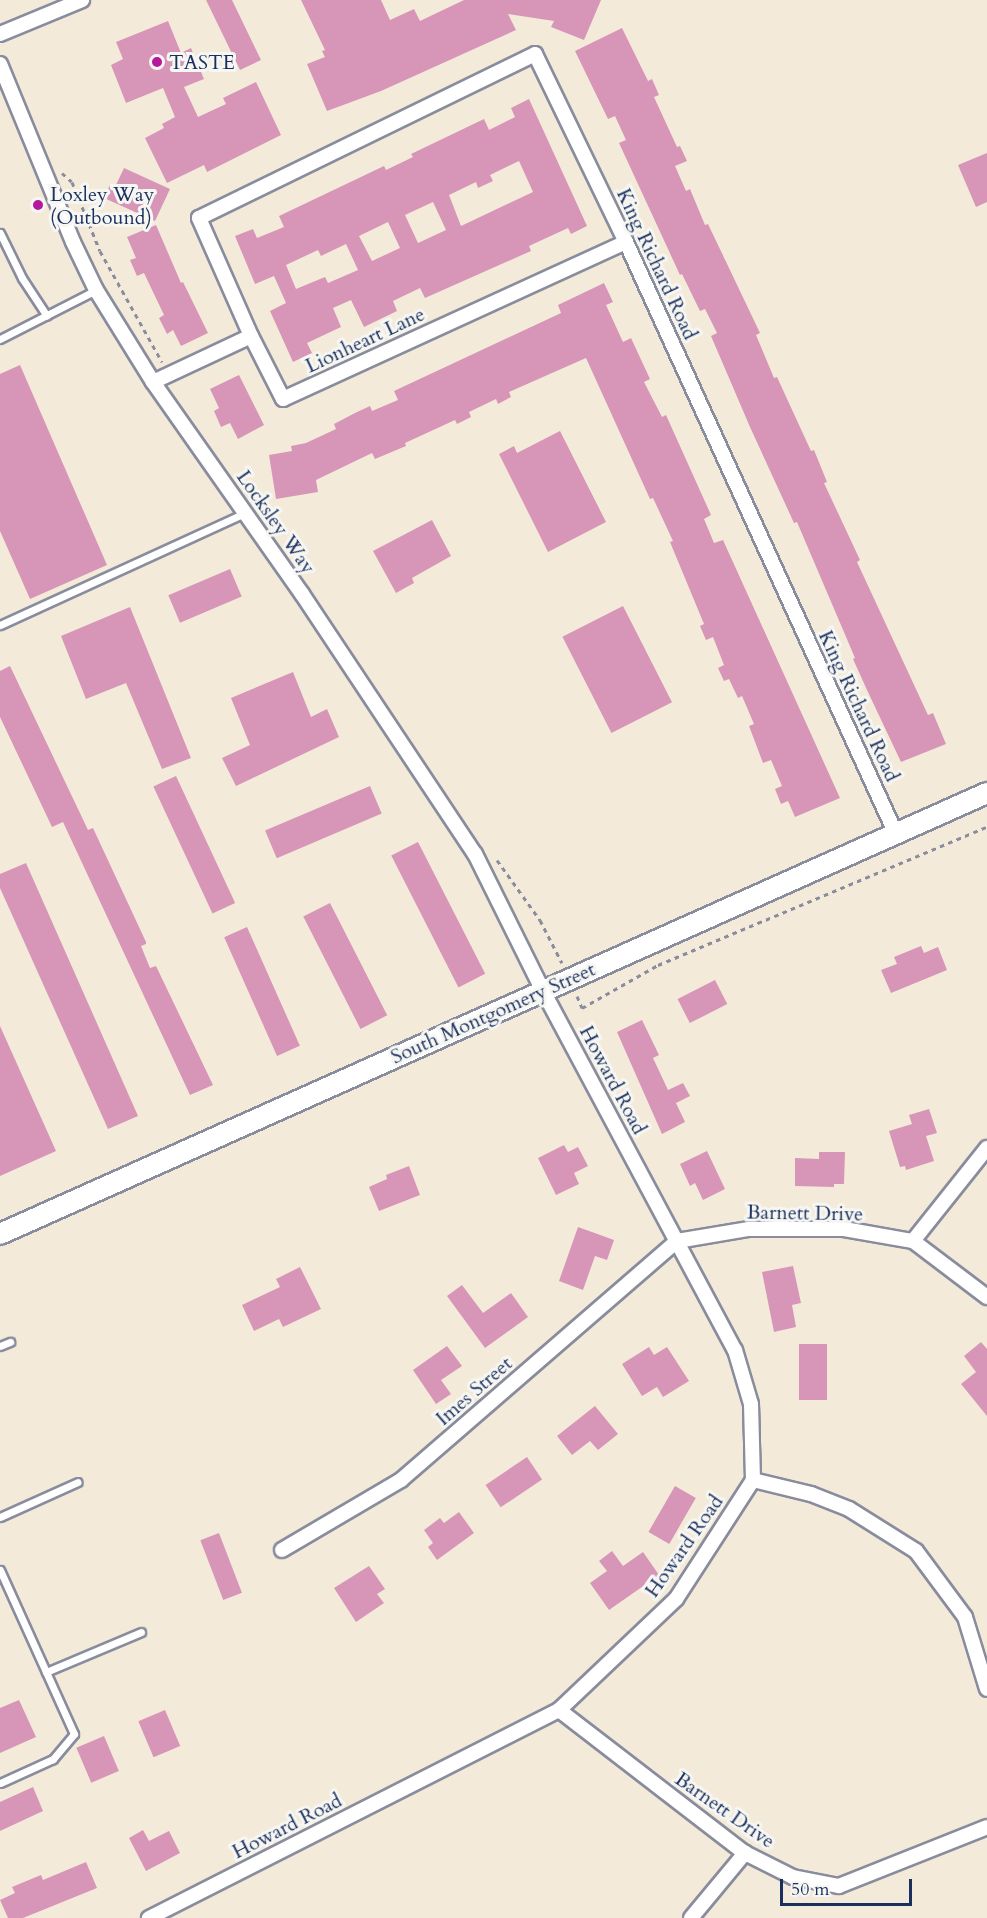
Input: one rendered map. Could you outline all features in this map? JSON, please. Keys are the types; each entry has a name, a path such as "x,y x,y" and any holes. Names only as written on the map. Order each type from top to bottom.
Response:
{"street":[{"path":"0,34 82,0"},
{"name":"King Richard Road","path":"250,336 199,218 535,54 626,242 895,832"},
{"name":"Locksley Way","path":"0,64 72,242 96,290 153,382 302,594 475,854 543,991"},
{"name":"Lionheart Lane","path":"250,336 283,399 626,242"},
{"path":"153,382 250,336"},
{"name":"South Montgomery Street","path":"0,1234 895,832 987,793"},
{"name":"Howard Road","path":"149,1918 559,1710 676,1599 753,1480 751,1404 735,1350 543,991"},
{"path":"913,1241 987,1148"},
{"name":"Barnett Drive","path":"676,1241 749,1229 844,1229 913,1241 987,1297"},
{"name":"Imes Street","path":"282,1550 402,1480 676,1241"},
{"path":"753,1480 811,1494 849,1509 916,1551 964,1617 987,1689"},
{"name":"Barnett Drive","path":"559,1710 745,1853 793,1877 839,1886 987,1827"},
{"path":"691,1918 745,1853"}],"lane":[{"path":"0,233 22,278 47,316"},
{"path":"0,339 96,290"},
{"path":"0,625 245,513"},
{"path":"0,1346 10,1342"},
{"path":"0,1517 78,1482"},
{"path":"0,1570 3,1587 74,1734 53,1759 0,1783"},
{"path":"46,1672 141,1632"}],"path":[{"path":"59,170 72,182 100,252 170,375"},
{"path":"582,1008 658,965 987,827"},
{"path":"496,859 540,920 557,952"}],"building":[{"path":"206,0 232,0 261,60 240,70"},
{"path":"301,0 381,0 390,20 414,9 420,21 464,0 601,0 584,40 551,27 554,21 508,14 516,30 381,91 327,111 307,64 325,57 322,51 325,50"},
{"path":"168,21 181,53 191,48 204,79 184,87 198,117 226,104 223,98 256,82 281,135 207,172 204,165 167,183 145,138 164,128 162,124 175,117 163,88 126,103 111,65 123,59 116,42"},
{"path":"622,28 648,81 652,79 659,95 654,97 677,147 680,146 687,161 675,166 686,191 690,189 705,225 708,224 760,333 756,335 774,378 777,377 811,451 814,450 827,482 824,483 860,560 857,562 928,715 933,713 946,744 901,762 853,659 855,658 797,522 794,523 750,427 711,336 717,333 705,309 700,311 682,274 680,275 619,143 626,140 615,116 608,119 575,51"},
{"path":"529,99 587,226 571,234 568,228 529,246 531,251 425,298 420,288 393,301 397,311 364,327 351,300 333,308 341,327 307,343 312,353 293,362 270,311 286,303 274,276 255,284 235,236 253,229 257,238 284,227 279,216 384,166 386,170 413,157 411,154 484,119 489,130 515,117 511,108","holes":["519,161 533,192 461,226 449,195 476,182 478,188 493,181 490,175","433,202 446,230 418,243 405,215","388,222 400,248 372,261 359,236","346,244 358,270 328,283 325,277 296,289 286,265 318,250 321,256"]},
{"path":"987,153 987,202 976,207 958,165"},
{"path":"124,168 170,189 155,221 104,198 110,185 115,187"},
{"path":"156,225 181,283 183,282 208,333 181,346 173,330 167,334 159,318 164,315 144,273 137,276 130,260 136,258 127,237"},
{"path":"604,283 613,302 606,305 623,342 631,338 650,379 644,382 662,417 666,415 711,515 704,519 714,543 723,540 840,798 795,817 788,801 781,804 775,789 782,786 771,760 763,763 749,726 754,724 742,696 738,698 729,679 724,681 718,668 724,665 713,637 706,640 700,626 704,624 670,542 673,541 653,498 650,499 586,358 509,392 511,397 498,404 496,399 469,412 471,417 457,424 455,420 405,443 406,446 375,459 372,453 316,480 318,492 276,499 269,455 292,451 291,446 306,443 336,429 334,424 370,406 372,411 398,400 394,391 561,313 558,305"},
{"path":"20,365 107,565 30,599 0,531 0,374"},
{"path":"239,375 264,425 238,439 230,423 221,427 214,411 219,408 210,389"},
{"path":"560,431 606,522 548,552 499,454 514,446 517,453"},
{"path":"432,520 451,556 412,578 414,583 396,593 373,551"},
{"path":"230,569 242,597 180,623 168,595"},
{"path":"623,606 672,702 611,733 562,637"},
{"path":"130,607 191,758 162,769 126,683 86,699 61,636"},
{"path":"10,666 88,830 93,828 146,942 141,946 150,968 156,966 213,1085 190,1095 63,822 52,827 0,717 0,671"},
{"path":"293,672 311,717 327,709 339,737 236,786 222,758 250,745 231,698"},
{"path":"176,776 235,903 213,913 153,787"},
{"path":"370,786 382,814 277,858 265,831"},
{"path":"418,842 485,974 458,987 391,856"},
{"path":"26,863 138,1116 108,1129 0,888 0,874"},
{"path":"330,903 387,1015 360,1029 303,917"},
{"path":"247,927 300,1046 277,1056 224,937"},
{"path":"921,946 924,953 938,947 947,970 891,993 881,970 897,964 894,957"},
{"path":"715,980 727,1004 690,1023 678,999"},
{"path":"642,1020 659,1055 653,1058 668,1090 683,1083 690,1096 676,1103 685,1122 662,1134 617,1032"},
{"path":"0,1026 56,1151 0,1176"},
{"path":"929,1109 937,1133 926,1136 934,1161 906,1170 905,1166 900,1167 889,1131 912,1124 909,1115"},
{"path":"564,1145 568,1152 578,1147 588,1166 574,1173 579,1184 556,1195 538,1158"},
{"path":"707,1151 725,1189 703,1200 695,1183 690,1186 680,1164"},
{"path":"819,1152 845,1152 844,1184 834,1184 834,1187 795,1186 795,1158 819,1159"},
{"path":"409,1166 420,1195 379,1211 369,1187 387,1179 386,1175"},
{"path":"578,1227 614,1240 607,1260 595,1256 583,1290 559,1281"},
{"path":"793,1266 801,1303 792,1305 796,1327 774,1332 762,1272"},
{"path":"300,1267 321,1309 283,1327 279,1319 254,1331 242,1305 280,1287 276,1279"},
{"path":"462,1285 483,1313 511,1293 528,1317 485,1348 447,1296"},
{"path":"981,1342 987,1349 987,1416 961,1384 976,1372 964,1356"},
{"path":"799,1344 827,1344 827,1400 799,1400"},
{"path":"447,1346 462,1366 441,1380 451,1394 436,1404 413,1370"},
{"path":"649,1347 654,1355 667,1347 689,1381 663,1397 657,1387 642,1396 622,1364"},
{"path":"595,1406 618,1434 598,1450 590,1441 572,1455 557,1436"},
{"path":"527,1457 542,1479 501,1507 486,1485"},
{"path":"675,1486 696,1498 669,1544 648,1532"},
{"path":"459,1512 474,1533 437,1560 428,1547 433,1543 424,1530 440,1518 444,1523"},
{"path":"219,1533 242,1593 223,1600 200,1540"},
{"path":"612,1551 623,1566 643,1552 659,1575 609,1610 590,1583 607,1571 599,1561"},
{"path":"369,1566 385,1589 377,1594 384,1603 356,1622 334,1588"},
{"path":"19,1700 36,1737 0,1753 0,1708"},
{"path":"165,1710 180,1746 154,1757 138,1721"},
{"path":"104,1736 119,1771 91,1783 76,1748"},
{"path":"33,1787 43,1811 0,1831 0,1802"},
{"path":"143,1830 149,1841 169,1831 180,1853 146,1871 129,1838"},
{"path":"86,1862 97,1888 23,1918 8,1918 0,1900 15,1893 12,1887 41,1875 43,1880"}],"place":[{"name":"TASTE","path":"157,62"},
{"name":"Loxley Way (Outbound)","path":"38,205"}]}
